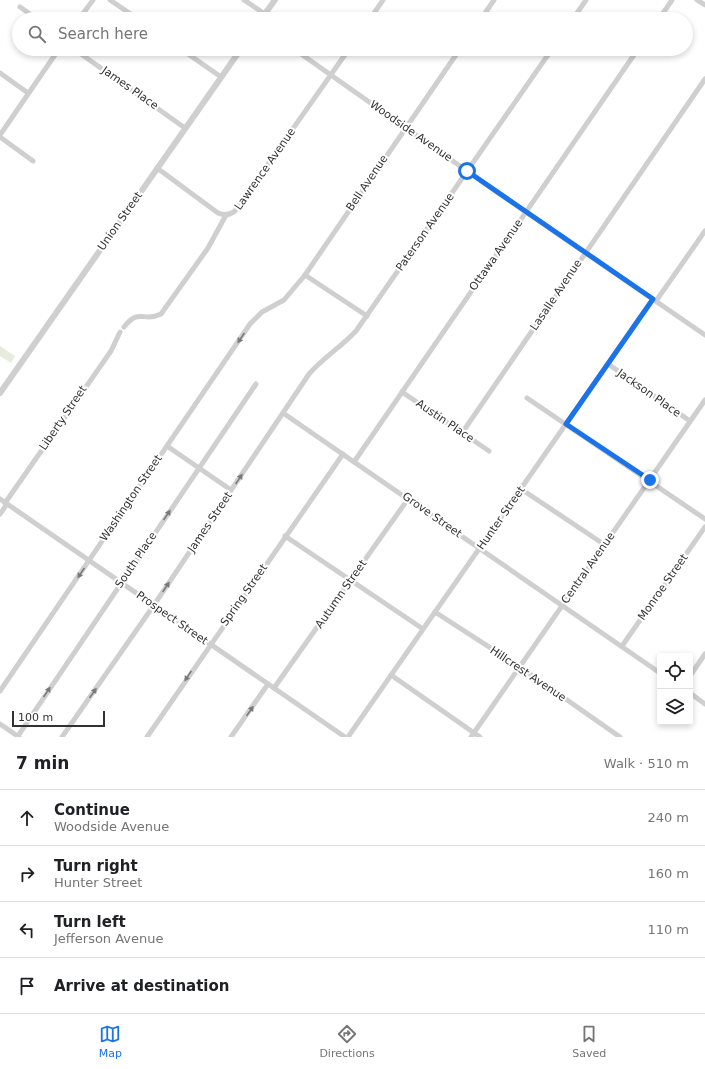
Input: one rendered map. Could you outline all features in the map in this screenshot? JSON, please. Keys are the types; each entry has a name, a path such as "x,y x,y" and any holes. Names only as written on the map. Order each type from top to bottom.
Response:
{"street":[{"path":"85,12 93,0"},
{"path":"110,0 128,12"},
{"path":"244,0 258,12"},
{"path":"266,12 275,0"},
{"path":"375,12 383,0"},
{"path":"486,12 494,0"},
{"path":"578,12 586,0"},
{"path":"664,12 672,0"},
{"path":"697,0 705,5"},
{"path":"20,8 26,12"},
{"path":"33,161 0,136 54,56"},
{"name":"James Place","path":"84,56 185,128"},
{"path":"191,56 221,77"},
{"name":"Union Street","path":"0,393 235,56"},
{"name":"Woodside Avenue","path":"304,56 467,171 705,335"},
{"name":"Lawrence Avenue","path":"157,168 218,213 226,215 232,214 344,56"},
{"name":"Bell Avenue","path":"266,310 284,300 305,275 455,56"},
{"name":"Paterson Avenue","path":"367,316 547,56"},
{"name":"Ottawa Avenue","path":"354,462 633,56"},
{"path":"0,73 28,93"},
{"name":"Lasalle Avenue","path":"462,433 705,79"},
{"path":"124,327 130,319 137,316 154,318 161,314 208,248 226,215"},
{"name":"Hunter Street","path":"348,737 608,364 705,231"},
{"path":"305,275 367,316"},
{"name":"Washington Street","path":"0,691 250,324 256,317 266,310"},
{"name":"James Street","path":"62,737 154,605 316,366 348,340 367,316"},
{"name":"Liberty Street","path":"0,514 6,503 111,351 120,332"},
{"name":"Jackson Place","path":"608,364 690,421"},
{"name":"South Place","path":"18,736 256,384"},
{"name":"Austin Place","path":"402,392 489,451"},
{"path":"527,398 650,480 705,519"},
{"name":"Central Avenue","path":"473,735 705,400"},
{"name":"Grove Street","path":"283,413 657,671"},
{"path":"167,446 232,490"},
{"name":"Spring Street","path":"147,737 342,454"},
{"path":"521,488 605,545"},
{"name":"Prospect Street","path":"0,499 345,737"},
{"name":"Autumn Street","path":"274,688 408,499"},
{"name":"Monroe Street","path":"622,646 705,527"},
{"path":"285,536 423,629"},
{"name":"Hillcrest Avenue","path":"435,612 520,667 620,737"},
{"path":"693,672 705,654"},
{"path":"391,675 473,735 480,737"},
{"path":"231,737 268,684"},
{"path":"693,695 705,704"},
{"path":"0,724 18,736"}],"shaded area":[{"path":"0,346 15,356 11,363 0,356"}],"route":[{"path":"467,171 653,299 566,424 650,480"}]}
